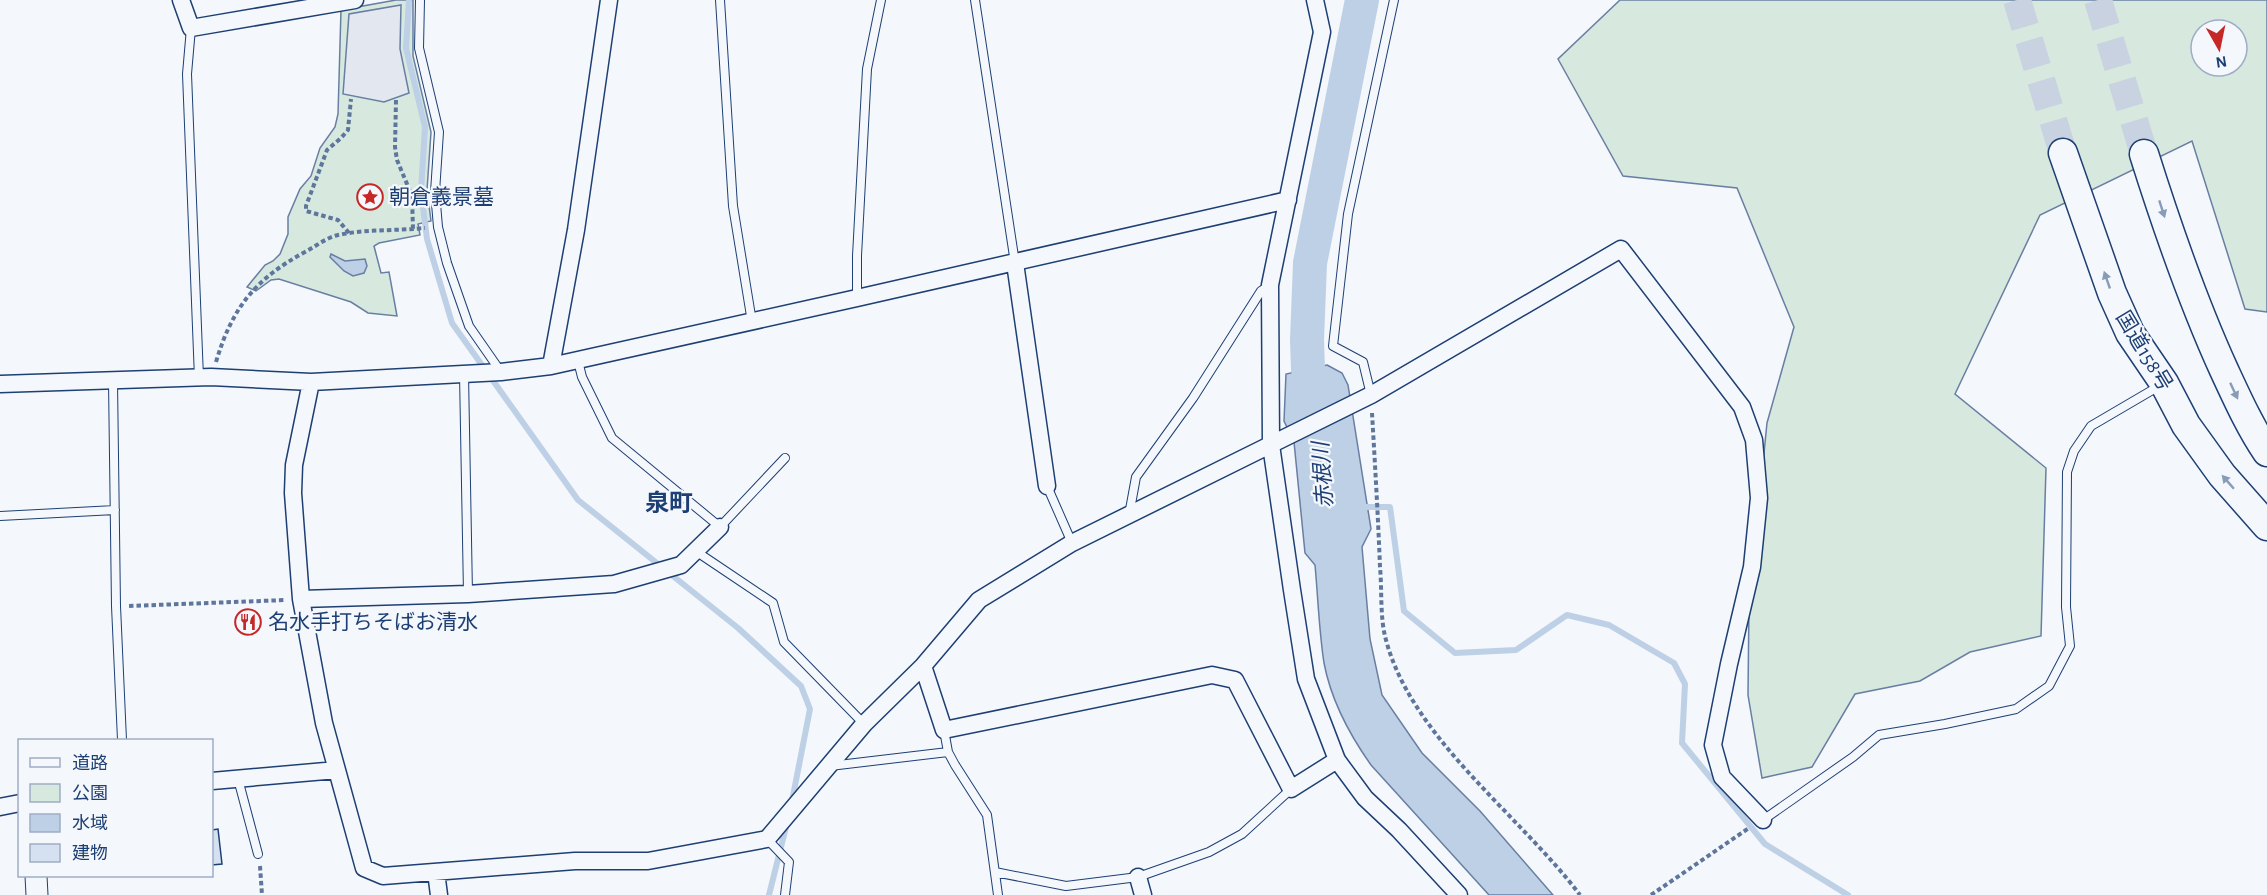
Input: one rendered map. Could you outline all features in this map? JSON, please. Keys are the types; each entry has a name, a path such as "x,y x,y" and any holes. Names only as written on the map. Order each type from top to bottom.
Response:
{"highway":[{"name":"国道158号","path":"2063,153 2112,293 2130,333 2164,383 2186,425 2222,475 2267,526"},
{"path":"2144,154 2175,249 2212,343 2236,397 2267,452"}],"street":[{"path":"181,0 191,28 356,0"},
{"path":"550,366 576,230 609,0"},
{"path":"1316,0 1322,32 1270,285 1277,442 1306,679 1337,760 1365,798 1399,830 1459,895"},
{"path":"0,384 205,377 311,382 501,372 550,366 1288,200"},
{"path":"311,382 294,465 293,493 302,599 324,723 364,868 382,876 575,861 648,861 767,839 864,724 923,666 980,600 1072,543 1365,398 1621,249 1742,407 1754,440 1759,498 1752,567 1713,745 1722,777 1762,820"},
{"path":"1016,263 1047,486"},
{"path":"302,599 468,594 614,584 681,565 697,552 720,527"},
{"path":"923,666 944,730 1212,675 1235,680 1291,789 1337,760"},
{"path":"213,781 337,770"},
{"path":"0,807 18,803"},
{"path":"436,872 439,895"},
{"path":"36,877 37,895"},
{"path":"1138,877 1143,895"}],"lane":[{"path":"420,0 419,48 439,132 435,192 438,227 447,263 469,327 501,372"},
{"path":"720,0 733,206 752,322"},
{"path":"857,298 857,256 867,69 881,0"},
{"path":"975,0 1016,263"},
{"path":"1365,398 1363,362 1333,346 1348,214 1394,0"},
{"path":"191,28 187,74 205,377"},
{"path":"1129,515 1136,477 1193,398 1261,291 1270,285"},
{"path":"578,361 582,377 612,438 720,527 785,458"},
{"path":"464,374 468,594"},
{"path":"113,381 116,606 122,739"},
{"path":"1762,820 1853,757 1879,735 2016,709 2049,686 2070,646 2066,607 2067,472 2074,451 2091,426 2164,383"},
{"path":"1047,486 1072,543"},
{"path":"0,516 115,510"},
{"path":"697,552 773,603 784,642 864,724"},
{"path":"944,730 948,752 987,815 998,895"},
{"path":"830,766 948,752"},
{"path":"238,779 258,854"},
{"path":"995,872 1066,886 1138,877 1209,852 1242,834 1291,789"},
{"path":"767,839 789,862 785,895"}],"path":[{"path":"349,233 338,220 306,211 306,206 327,150 348,130 351,99"},
{"path":"396,100 396,154 405,183 412,196 413,229"},
{"path":"205,377 241,303 266,277 333,237 349,233 420,229"},
{"path":"1365,398 1384,635 1404,687 1433,730 1563,873 1580,895"},
{"path":"116,606 302,599"},
{"path":"1650,895 1762,820"},
{"path":"258,854 262,895"}],"green space":[{"path":"396,0 413,0 413,56 431,132 427,190 431,221 418,224 420,235 374,246 381,273 389,272 397,316 368,313 351,302 279,279 271,280 256,291 247,287 265,265 280,254 288,234 288,217 300,189 311,176 320,148 335,127 338,114 341,10"},
{"path":"1620,0 2267,0 2267,312 2245,309 2192,141 2040,215 1955,394 2046,468 2041,636 1970,652 1920,681 1855,694 1812,767 1762,778 1748,695 1749,603 1767,423 1794,327 1737,188 1623,176 1558,59"}],"shaded area":[{"path":"401,5 400,49 409,93 384,102 343,94 349,14"}],"water":[{"path":"331,254 345,261 365,259 367,266 364,273 353,276 344,271 330,257"},
{"path":"1327,365 1342,373 1348,385 1371,529 1362,547 1370,639 1382,695 1422,753 1480,811 1553,895 1489,895 1371,765 1348,729 1336,703 1324,663 1315,565 1305,553 1294,442 1284,421 1286,374"}],"building":[{"path":"218,829 222,864 213,865 213,830"}],"waterway":[{"path":"409,0 406,48 425,127 421,191 427,239 452,323 578,500 738,628 801,686 810,709 792,801"},
{"name":"赤根川","path":"1316,415 1308,369 1310,263 1362,0"},
{"path":"1360,507 1390,507 1404,611 1455,653 1516,650 1567,615 1609,625 1674,663 1685,684 1682,743 1765,844 1848,895"},
{"path":"769,895 787,823"}],"tunnel":[{"path":"2017,0 2063,153"},
{"path":"2098,0 2144,154"}],"place":[{"name":"朝倉義景墓","path":"370,197"},
{"name":"名水手打ちそばお清水","path":"248,622"}],"district":[{"name":"泉町","path":"669,504"}]}
